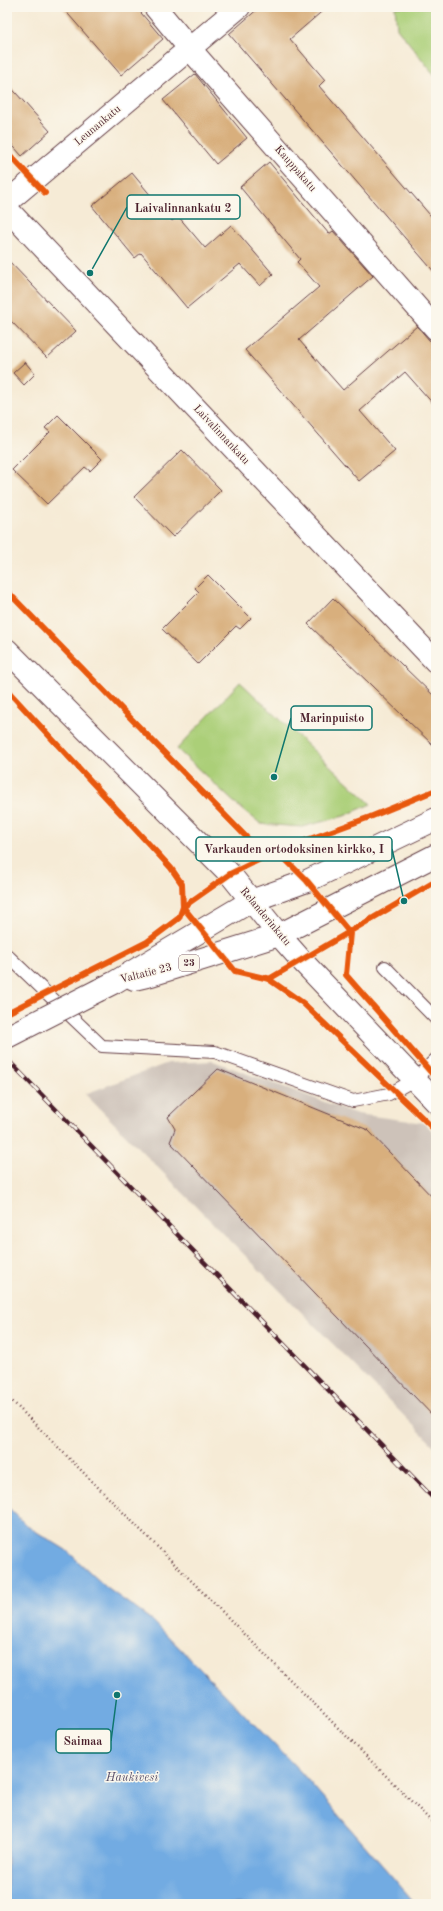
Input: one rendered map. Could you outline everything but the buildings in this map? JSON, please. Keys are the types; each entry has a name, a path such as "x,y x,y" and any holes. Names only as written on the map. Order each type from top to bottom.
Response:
{"main road":[{"name":"Kauppakatu","path":"155,7 190,49 432,317"},
{"name":"Leunankatu","path":"7,202 239,7"},
{"name":"Laivalinnankatu","path":"7,208 436,662"},
{"name":"Relanderinkatu","path":"7,650 230,874 302,961 436,1102"},
{"name":"23","path":"251,901 307,880 436,819"},
{"name":"23","path":"279,934 436,855"},
{"name":"Valtatie 23","path":"7,1037 107,986 251,901"},
{"name":"Valtatie 23","path":"107,986 151,975 279,934"}],"lane":[{"path":"7,955 102,1046 215,1052 352,1101 389,1094 414,1080 436,1059"},
{"path":"385,967 436,1019"}],"path":[{"path":"7,1396 436,1826"}],"shaded area":[{"path":"213,1061 357,1114 425,1123 436,1135 436,1448 85,1094 168,1063"}],"green space":[{"path":"395,7 436,7 436,77 397,28"},
{"path":"240,682 371,804 344,816 302,827 261,824 236,804 177,749"}],"water":[{"name":"Haukivesi","path":"7,1506 27,1526 66,1550 107,1588 153,1621 299,1770 416,1904 7,1904"}],"railway":[{"path":"7,1059 436,1501"}],"cycle path":[{"path":"7,152 45,193"},
{"path":"7,591 255,846 277,851 370,817 436,790"},
{"path":"7,690 171,868 182,884 183,907 179,918 147,942 7,1013"},
{"path":"436,881 269,979 235,971 183,907 230,874 277,851 307,881 350,933 346,975 436,1078"},
{"path":"267,978 303,1003 436,1131"}],"place":[{"name":"Laivalinnankatu 2","path":"90,273"},
{"name":"Marinpuisto","path":"274,777"},
{"name":"Varkauden ortodoksinen kirkko, I","path":"404,901"},
{"name":"Saimaa","path":"117,1695"}]}
